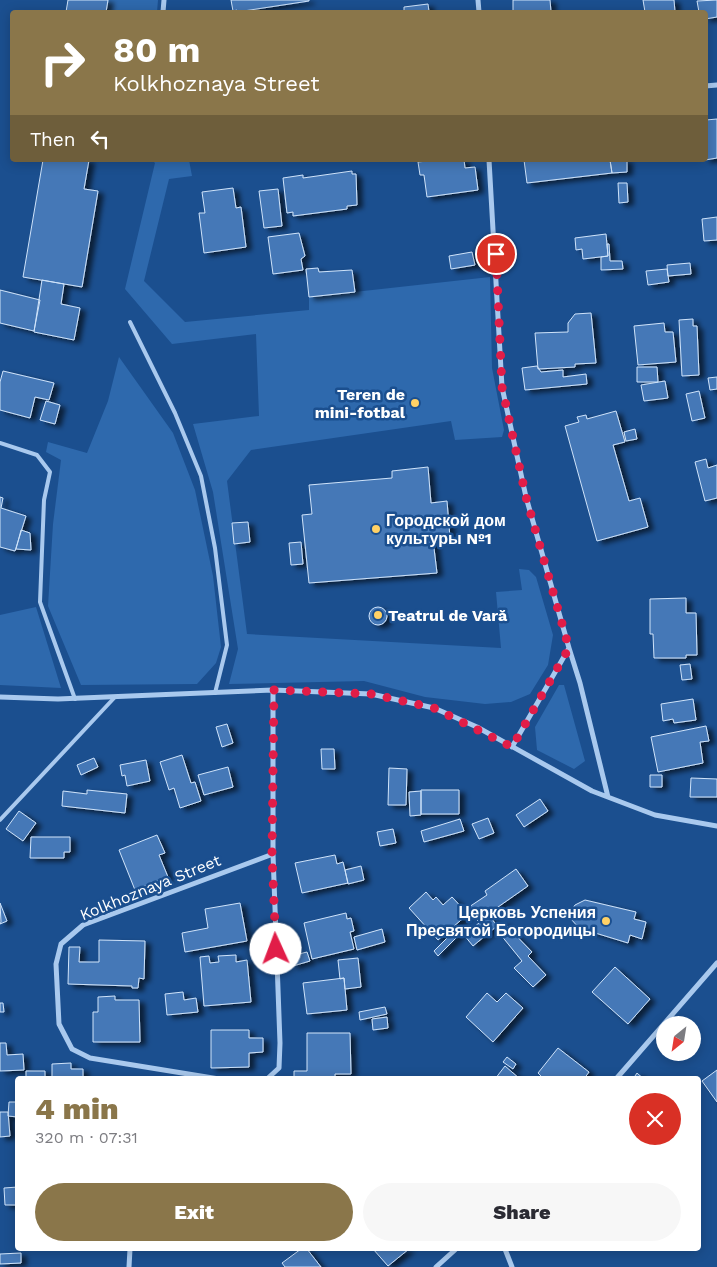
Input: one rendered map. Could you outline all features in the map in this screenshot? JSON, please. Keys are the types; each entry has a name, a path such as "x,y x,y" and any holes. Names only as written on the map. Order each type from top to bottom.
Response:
{"street":[{"path":"489,162 502,387 526,497 580,683 608,797"},
{"path":"512,747 569,648"},
{"path":"270,1076 279,1068 280,1043 272,854 274,690"},
{"path":"0,697 76,698 274,690 371,694 434,708 608,797 655,815 717,826"},
{"name":"Kolkhoznaya Street","path":"201,1076 90,1058 72,1049 59,1024 56,964 61,944 83,925 272,854"},
{"path":"619,1076 717,963"},
{"path":"129,1267 130,1251"},
{"path":"436,1267 454,1251"},
{"path":"506,1251 512,1267"}],"lane":[{"path":"130,322 175,413 201,476 215,548 228,644 215,693"},
{"path":"0,443 37,455 50,472 44,500 40,602 76,698"},
{"path":"0,820 115,697"}],"shaded area":[{"path":"107,0 158,0 157,10 105,10"},
{"path":"189,162 192,176 169,179 144,281 185,322 309,310 309,297 490,277 492,368 504,430 502,437 455,440 451,421 251,450 227,481 247,634 501,648 496,592 522,590 519,569 529,570 536,577 553,635 548,665 530,694 511,702 485,704 425,697 364,681 229,684 238,649 213,492 193,424 259,416 256,334 172,344 125,289 155,163"},
{"path":"119,357 173,433 195,490 213,576 221,647 216,663 197,684 81,685 48,606 53,524 61,460 46,452 48,442 87,453 108,401"},
{"path":"36,607 61,688 0,685 0,615"},
{"path":"559,685 564,685 585,761 574,769 537,750 535,727"}],"building":[{"path":"68,0 108,0 106,10 66,10"},
{"path":"231,0 309,0 250,10 233,10"},
{"path":"513,0 550,0 551,10 513,10"},
{"path":"643,0 674,0 675,10 645,10"},
{"path":"717,0 717,17 708,18 708,10 699,10 697,1"},
{"path":"428,4 429,10 404,10 404,7"},
{"path":"717,119 717,158 708,160 708,120"},
{"path":"43,162 89,162 84,189 98,191 82,287 23,277"},
{"path":"418,162 464,162 465,168 475,167 478,190 427,197 424,175 420,175"},
{"path":"524,162 610,162 612,173 527,183"},
{"path":"610,162 627,162 627,172 612,173"},
{"path":"352,171 352,174 356,174 357,205 347,206 347,209 293,216 293,212 287,213 283,178 303,175 303,178"},
{"path":"618,183 627,183 628,202 619,203"},
{"path":"233,188 236,208 241,207 246,247 204,253 199,213 205,213 202,192"},
{"path":"278,189 282,226 264,228 259,191"},
{"path":"717,217 717,240 704,241 702,219"},
{"path":"299,233 305,256 301,259 303,270 273,274 268,237"},
{"path":"606,234 608,256 583,259 582,249 576,250 575,238"},
{"path":"607,244 609,244 610,261 622,261 623,269 601,270 601,257 608,256"},
{"path":"472,252 475,265 451,269 449,256"},
{"path":"690,263 691,274 668,276 667,265"},
{"path":"318,268 319,272 352,270 355,292 309,297 306,269"},
{"path":"667,269 669,282 648,285 646,271"},
{"path":"42,280 64,284 61,304 80,308 74,340 34,332"},
{"path":"0,290 40,300 34,331 0,323"},
{"path":"591,313 596,363 575,364 575,367 538,369 535,333 568,332 568,323 575,314"},
{"path":"693,319 693,326 697,326 699,375 682,376 679,320"},
{"path":"664,323 665,332 673,332 676,362 638,365 634,326"},
{"path":"537,366 541,372 563,370 563,377 586,374 587,384 525,390 522,368"},
{"path":"637,367 657,367 658,382 637,382"},
{"path":"3,371 54,383 49,400 35,397 30,418 0,410 0,382"},
{"path":"717,377 717,389 710,390 708,378"},
{"path":"665,381 668,398 644,401 641,385"},
{"path":"699,391 705,418 692,421 686,394"},
{"path":"46,401 60,405 55,424 40,420"},
{"path":"616,411 625,442 613,445 629,501 640,498 648,527 597,541 565,426 579,422 577,417 586,415 587,419"},
{"path":"635,429 637,439 626,441 624,432"},
{"path":"706,459 708,468 717,465 717,498 705,501 695,462"},
{"name":"Городской дом культуры №1","path":"428,467 431,503 447,501 450,538 433,540 437,573 309,583 302,515 312,514 309,485 392,478 392,471"},
{"path":"0,497 3,498 1,508 26,516 15,551 0,547"},
{"path":"248,522 250,542 234,544 232,523"},
{"path":"21,530 30,533 31,550 16,549"},
{"path":"301,542 303,564 291,565 289,543"},
{"path":"686,598 686,613 696,613 697,655 686,655 686,658 654,658 653,634 650,634 650,599"},
{"name":"Teatrul de Vară","path":"374,607 382,607 387,612 385,623 374,625 369,620 369,612"},
{"path":"690,664 692,679 682,680 680,665"},
{"path":"693,699 696,720 674,723 673,719 663,721 661,704"},
{"path":"227,724 233,743 222,747 216,727"},
{"path":"706,726 709,741 700,742 703,763 658,772 651,737"},
{"path":"321,749 334,749 335,769 322,769"},
{"path":"182,755 191,783 195,782 201,801 180,808 174,788 169,790 160,762"},
{"path":"94,758 98,767 81,775 77,765"},
{"path":"146,760 150,781 127,786 125,775 122,776 120,765"},
{"path":"228,767 233,787 204,795 198,775"},
{"path":"389,768 407,769 406,805 388,805"},
{"path":"650,775 662,775 662,787 650,787"},
{"path":"691,778 717,779 717,797 690,797"},
{"path":"87,790 127,794 125,813 62,806 63,791 87,794"},
{"path":"421,790 459,790 459,814 421,814"},
{"path":"421,791 421,815 410,816 409,792"},
{"path":"540,799 548,811 524,827 516,815"},
{"path":"19,811 36,823 23,841 6,829"},
{"path":"488,818 494,833 479,839 472,824"},
{"path":"460,819 464,831 424,842 421,831"},
{"path":"393,829 396,843 380,846 377,832"},
{"path":"157,835 165,853 159,855 168,877 135,890 119,850"},
{"path":"31,837 70,837 70,852 64,852 64,858 30,858"},
{"path":"335,855 337,864 343,862 348,883 302,893 295,863"},
{"path":"361,866 364,880 348,884 345,870"},
{"path":"516,869 528,886 478,921 469,907 487,895 485,891"},
{"path":"426,892 433,900 436,897 443,905 452,897 468,914 438,940 409,908"},
{"name":"Церковь Успения Пресвятой Богородицы","path":"585,900 636,912 634,919 646,922 642,939 630,935 628,943 579,928 571,919 571,911 575,905"},
{"path":"0,903 7,921 0,924 1,922"},
{"path":"240,903 247,941 185,952 182,933 208,928 205,909"},
{"path":"346,913 347,919 351,918 354,931 350,932 354,949 312,959 304,923"},
{"path":"489,915 497,926 473,946 464,935"},
{"path":"503,922 532,952 528,956 546,975 533,987 514,968 522,961 496,929"},
{"path":"382,929 385,942 357,950 354,937"},
{"path":"456,929 460,934 438,956 434,951"},
{"path":"99,940 145,941 144,979 139,978 138,988 132,988 132,986 68,984 69,947 80,947 79,962 99,962"},
{"path":"307,952 310,961 293,966 291,956"},
{"path":"236,955 236,962 247,960 251,1002 204,1006 200,957 209,956 210,963 219,962 218,956"},
{"path":"358,958 361,987 345,989 344,978 340,979 338,960"},
{"path":"615,967 650,999 628,1024 592,992"},
{"path":"344,978 347,1010 307,1014 303,983"},
{"path":"183,992 184,1000 196,998 198,1012 167,1015 165,994"},
{"path":"487,993 497,1002 506,993 523,1008 493,1042 466,1017"},
{"path":"115,996 115,1000 139,1000 140,1042 93,1042 93,1012 98,1012 98,997"},
{"path":"0,1003 3,1003 4,1012 0,1012"},
{"path":"385,1007 387,1014 360,1020 359,1012"},
{"path":"387,1017 388,1028 373,1030 372,1019"},
{"path":"211,1030 249,1030 249,1038 263,1038 263,1052 249,1053 249,1067 211,1068"},
{"path":"307,1033 350,1033 351,1074 294,1076 294,1071 307,1071"},
{"path":"0,1043 6,1043 7,1055 23,1054 24,1070 0,1071"},
{"path":"558,1048 589,1072 586,1076 541,1076 538,1073"},
{"path":"507,1057 516,1064 513,1069 503,1062"},
{"path":"71,1063 71,1069 83,1069 83,1076 52,1076 52,1064"},
{"path":"505,1066 517,1076 497,1076"},
{"path":"717,1070 717,1102 702,1081"},
{"path":"26,1071 45,1071 45,1076 26,1076"},
{"path":"9,1102 15,1102 15,1117 8,1116"},
{"path":"0,1112 8,1112 10,1136 0,1137"},
{"path":"15,1187 15,1205 5,1205 4,1188"},
{"path":"298,1251 309,1251 321,1267 285,1267 282,1263"},
{"path":"375,1251 407,1251 388,1266"},
{"path":"21,1253 21,1263 0,1264 0,1254"}],"place":[{"name":"Teren de mini-fotbal","path":"415,403"},
{"name":"Городской дом культуры №1","path":"376,529"},
{"name":"Teatrul de Vară","path":"378,615"},
{"name":"Церковь Успения Пресвятой Богородицы","path":"606,921"}],"route":[{"path":"276,949 272,854 274,690 371,694 434,708 476,727 512,747 540,694 569,648 526,497 502,387 496,254"}]}
